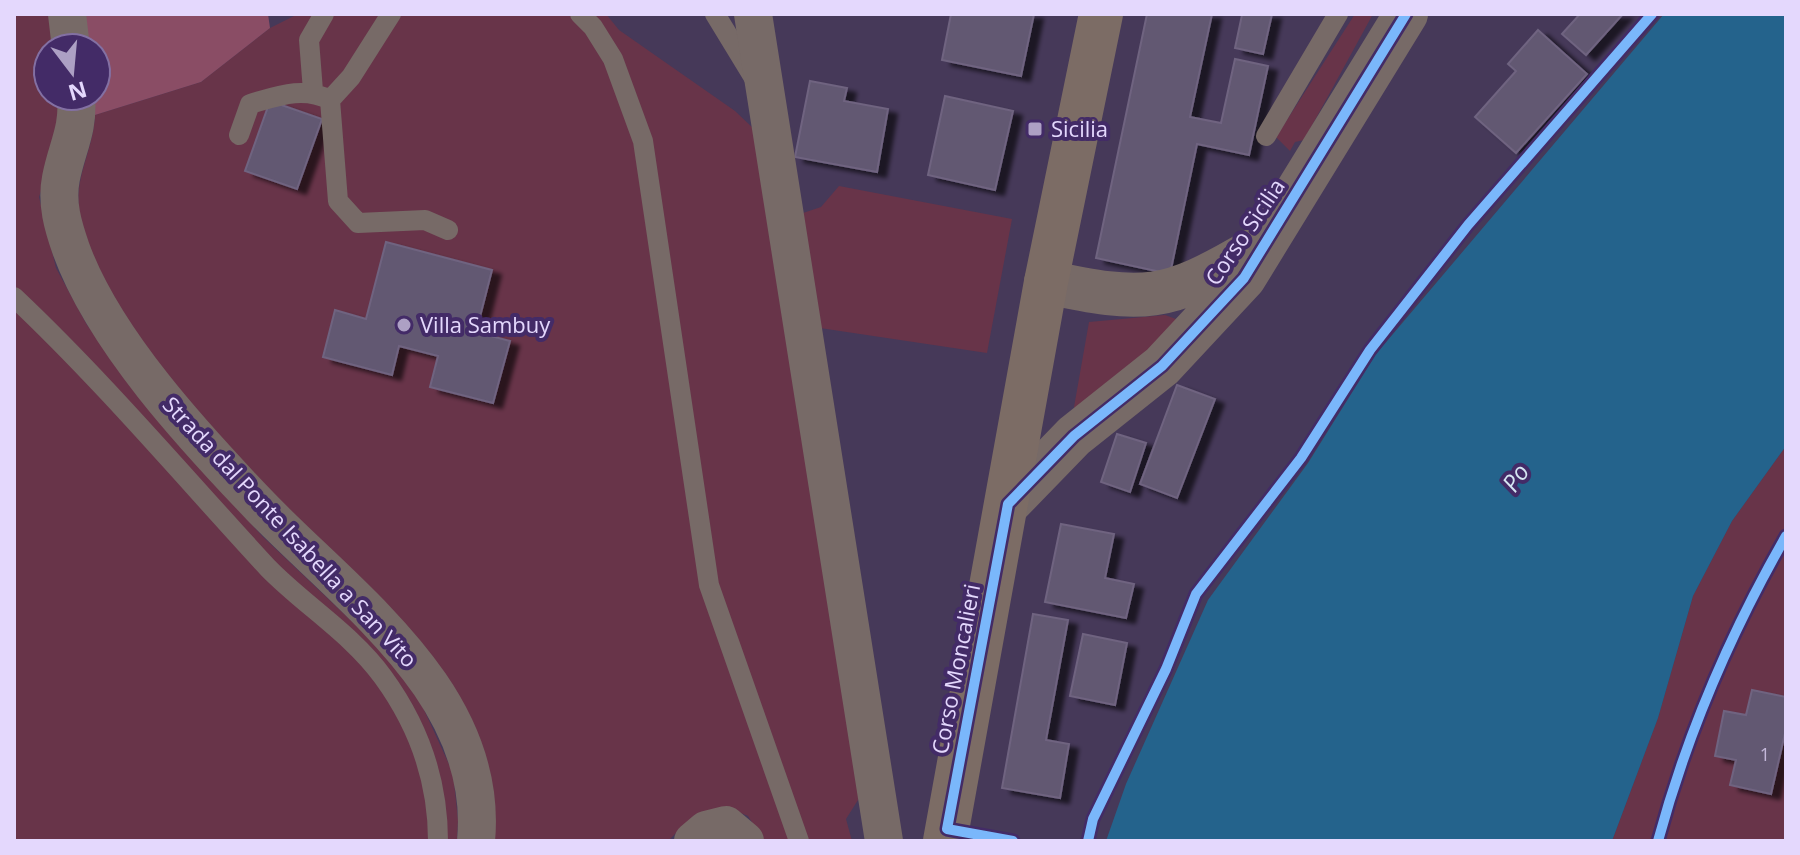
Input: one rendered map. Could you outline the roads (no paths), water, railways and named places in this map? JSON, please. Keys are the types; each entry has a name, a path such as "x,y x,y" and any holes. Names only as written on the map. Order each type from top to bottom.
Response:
{"main road":[{"name":"Corso Moncalieri","path":"945,841 1046,282 1101,14"}],"street":[{"path":"753,14 884,841"},
{"name":"Corso Sicilia","path":"1008,504 1074,436 1162,366 1244,278 1406,14"},
{"name":"Strada dal Ponte Isabella a San Vito","path":"77,112 78,121 61,177 59,207 72,250 98,306 167,403 260,505 418,668 444,704 463,747 477,796 476,841"},
{"name":"Corso Sicilia","path":"1046,282 1141,297 1166,294 1200,282 1264,243"},
{"path":"693,841 706,830 726,825 745,841"}],"lane":[{"path":"324,14 309,40 338,201 358,223 425,220 448,230"},
{"path":"239,135 250,104 285,94 321,96 351,77 391,14"},
{"path":"580,14 593,27 613,59 643,141 709,585 799,841"},
{"path":"715,14 765,94"},
{"path":"1266,136 1338,14"},
{"path":"14,297 140,425 271,570 382,676 422,747 434,784 438,841"}],"water":[{"name":"Po","path":"1664,14 1786,14 1786,446 1732,521 1693,596 1658,718 1612,841 1106,841 1126,784 1208,600 1308,463 1376,354"}],"place":[{"name":"Sicilia","path":"1035,129"},
{"name":"Villa Sambuy","path":"404,325"}]}
